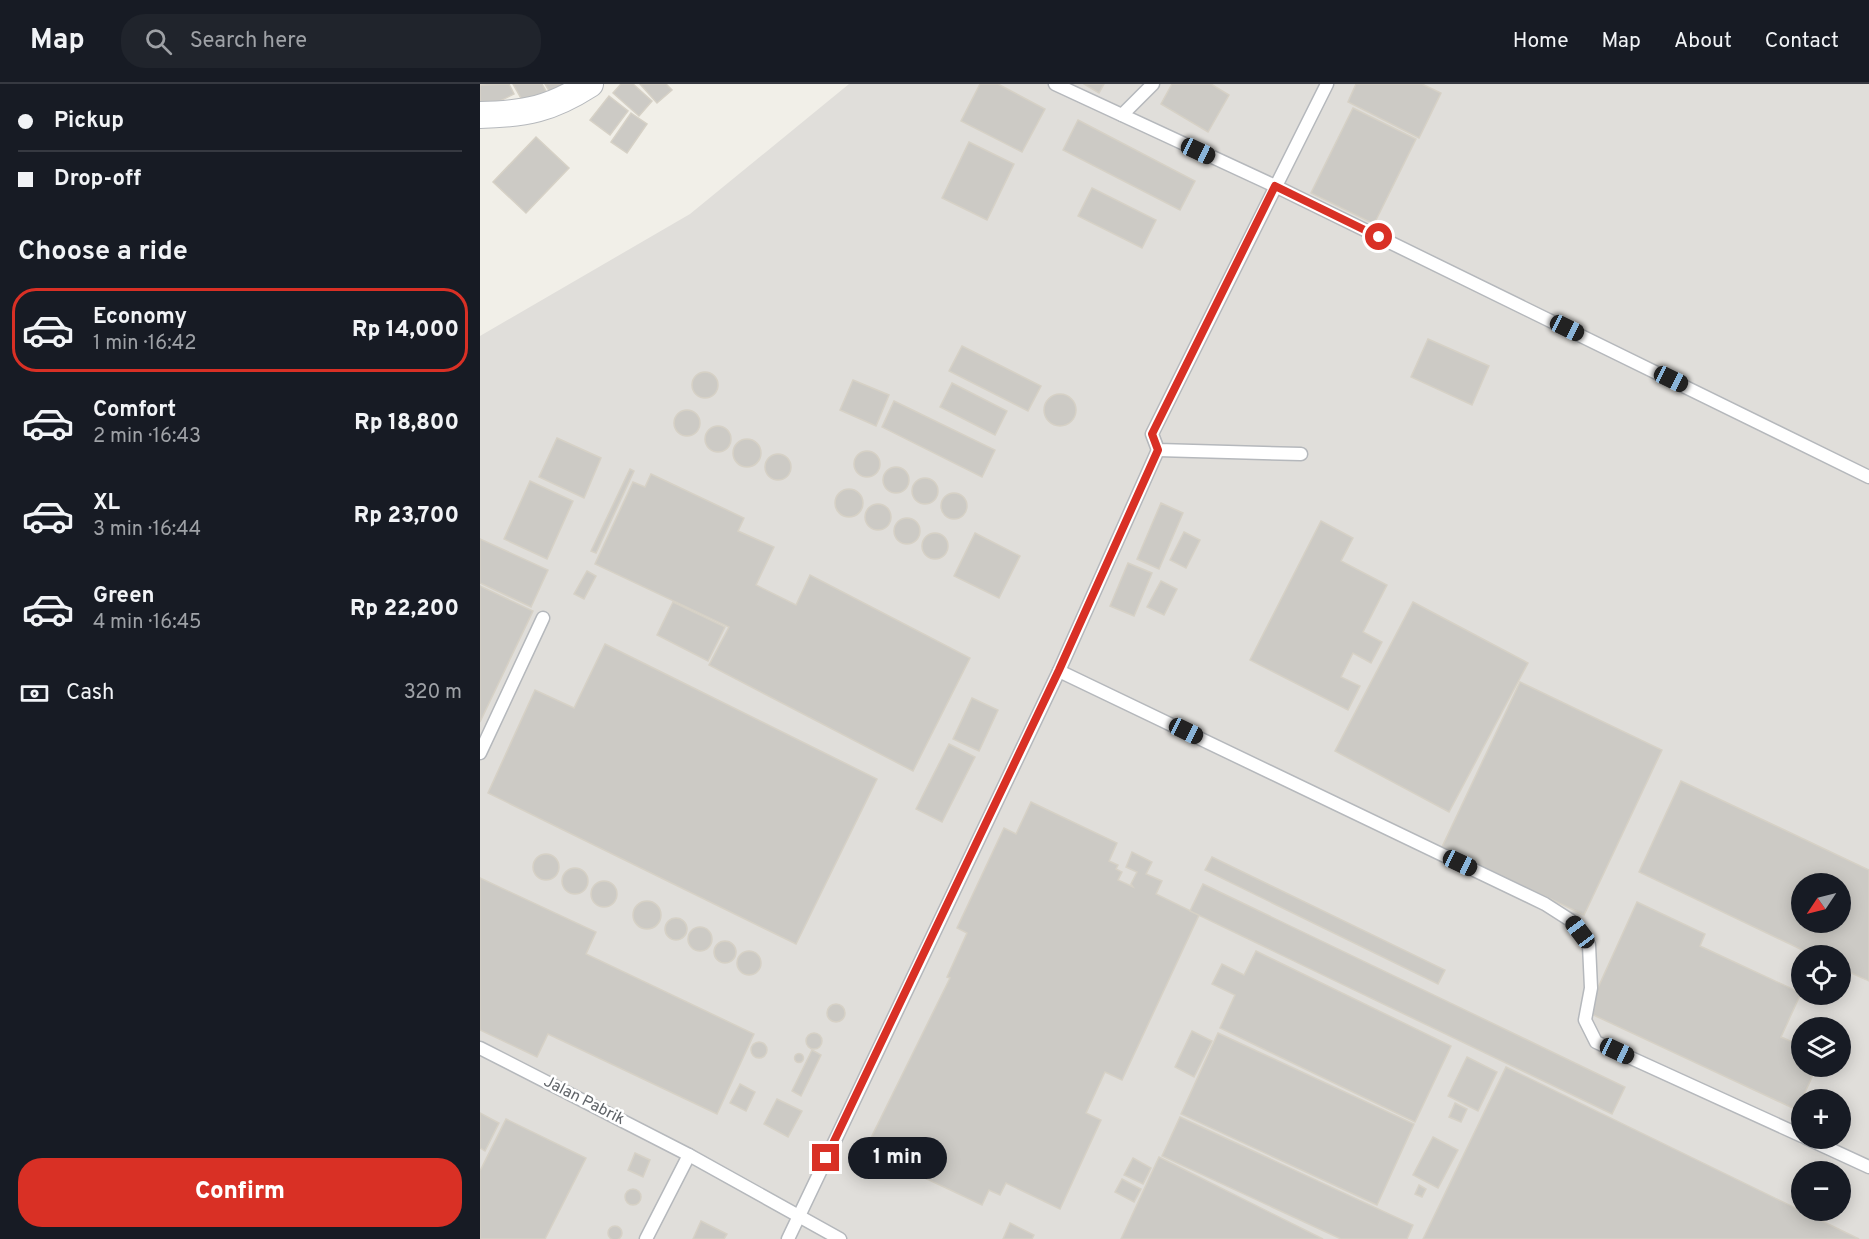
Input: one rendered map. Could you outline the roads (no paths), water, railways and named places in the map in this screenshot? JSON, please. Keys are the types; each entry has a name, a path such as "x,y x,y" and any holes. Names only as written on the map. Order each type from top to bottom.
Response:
{"street":[{"path":"480,115 511,114 561,103 590,84"}],"lane":[{"path":"1055,84 1275,186 1869,477"},
{"path":"1122,115 1153,84"},
{"path":"788,1239 800,1218 835,1138 1059,670 1158,450 1152,434 1327,84"},
{"path":"1158,450 1301,453"},
{"path":"480,753 543,618"},
{"path":"1059,670 1545,904 1570,920 1589,945 1592,988 1585,1020 1596,1042 1791,1131"},
{"name":"Jalan Pabrik","path":"480,1048 689,1155 840,1239"},
{"path":"1830,1149 1869,1167"},
{"path":"646,1239 689,1155"}]}
